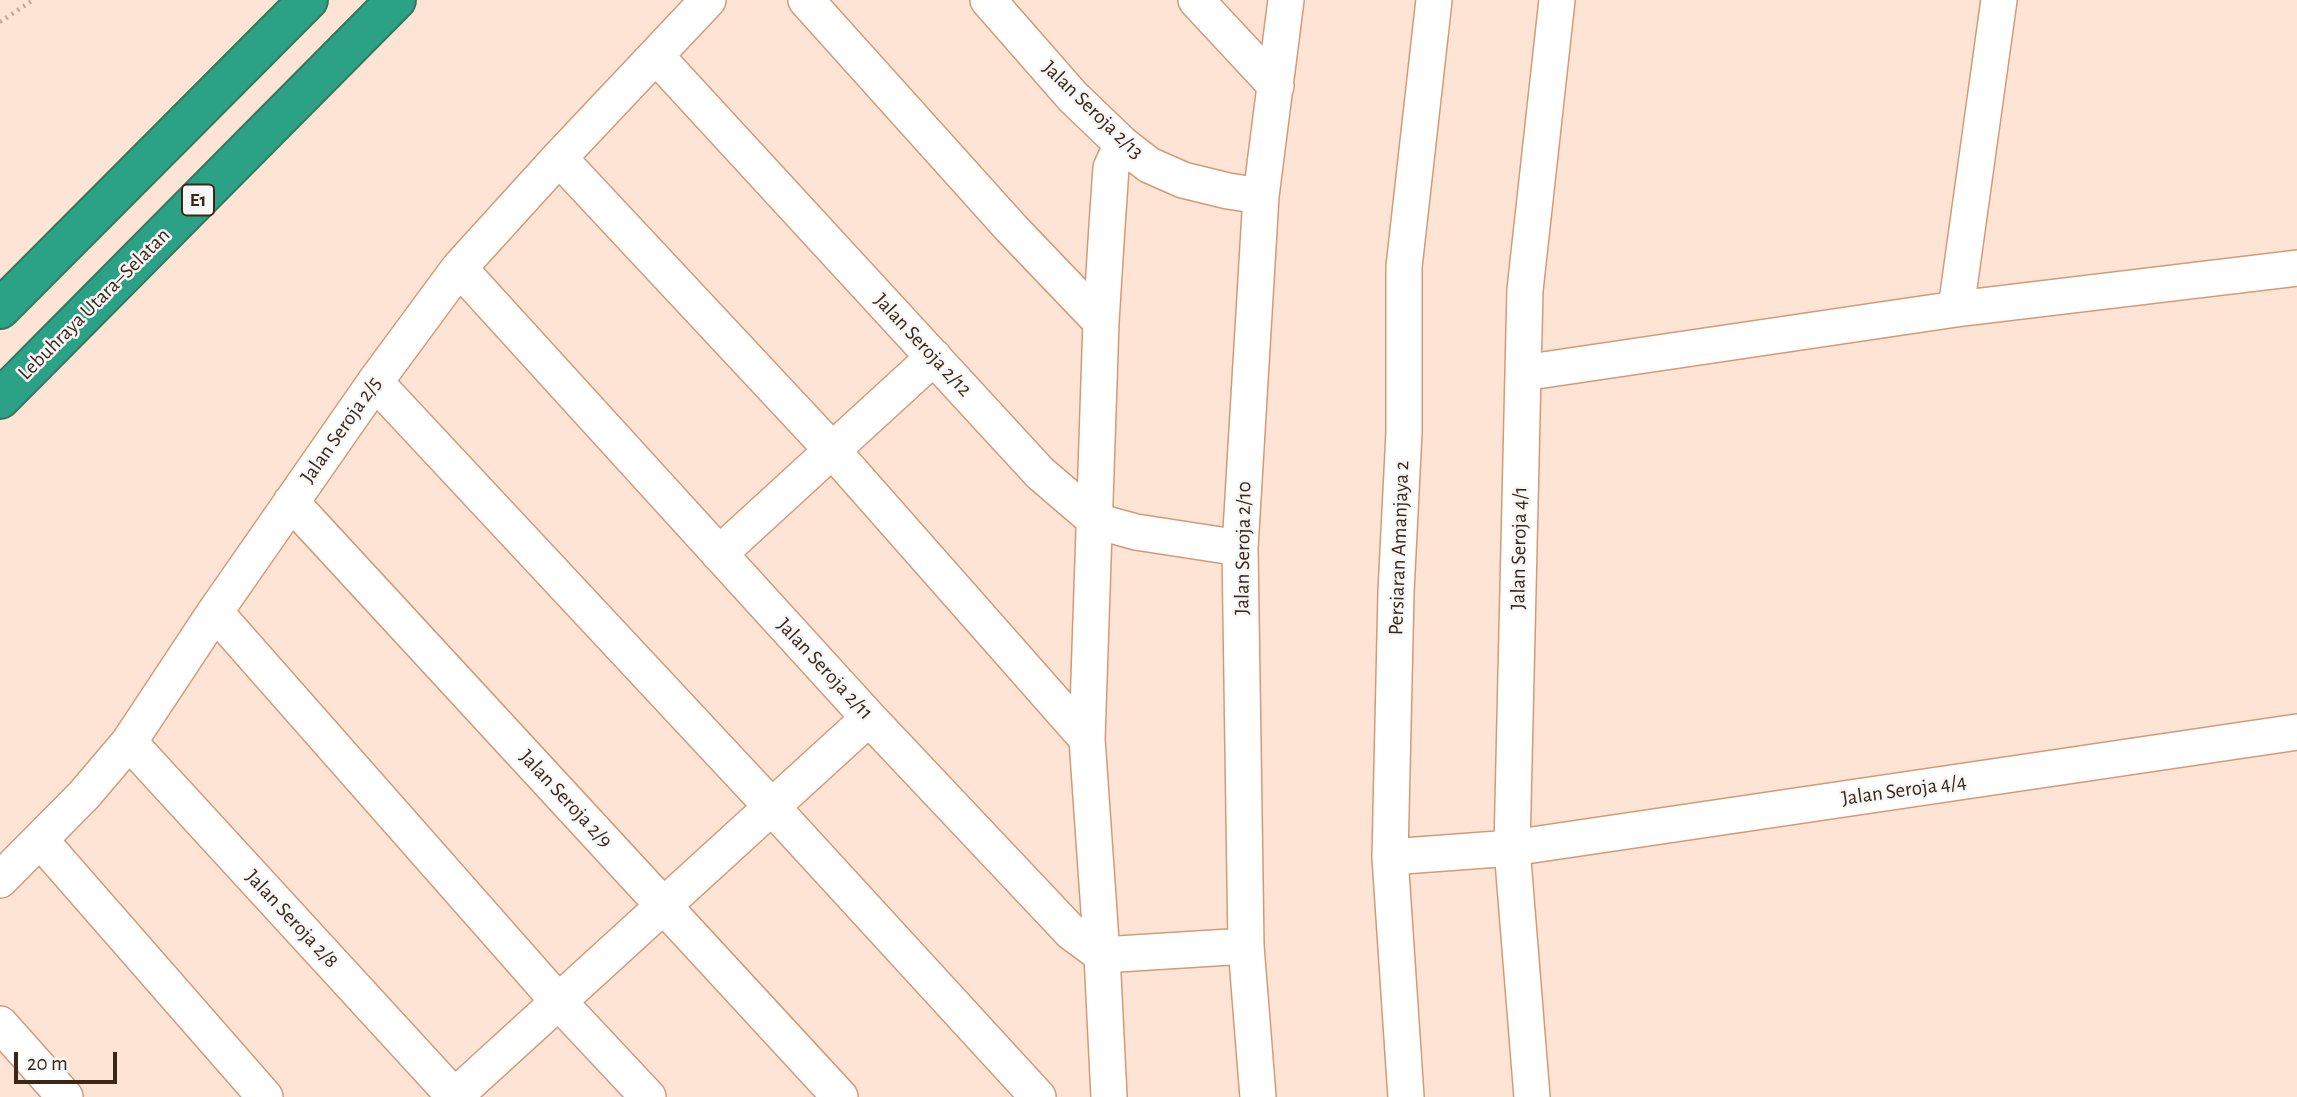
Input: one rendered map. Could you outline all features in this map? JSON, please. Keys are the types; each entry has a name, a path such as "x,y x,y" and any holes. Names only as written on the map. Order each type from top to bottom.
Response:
{"highway":[{"path":"0,309 308,0"},
{"name":"Lebuhraya Utara–Selatan","path":"0,399 396,0"}],"street":[{"name":"Jalan Seroja 2/5","path":"0,880 85,795 128,742 291,502 459,268 708,0"},
{"path":"806,0 1012,229 1101,322"},
{"name":"Jalan Seroja 2/13","path":"988,0 1073,97 1122,144 1149,165 1183,180 1261,196"},
{"path":"1196,0 1276,86"},
{"name":"Jalan Seroja 2/10","path":"1258,1097 1246,946 1240,548 1261,196 1286,0"},
{"name":"Persiaran Amanjaya 2","path":"1406,1097 1390,857 1396,592 1404,432 1404,267 1434,0"},
{"name":"Jalan Seroja 4/1","path":"1532,1097 1512,848 1522,373 1525,290 1557,0"},
{"path":"1956,309 1999,0"},
{"name":"Jalan Seroja 2/12","path":"656,56 1040,473 1096,521 1136,532 1240,548"},
{"path":"1109,1097 1087,739 1101,322 1111,168 1122,144"},
{"path":"559,158 832,450 1087,739"},
{"name":"Jalan Seroja 2/11","path":"459,268 869,718 1072,933 1102,955"},
{"path":"1522,373 1956,309 2297,268"},
{"path":"719,554 934,356"},
{"path":"375,382 1038,1097"},
{"name":"Jalan Seroja 2/9","path":"291,502 841,1097"},
{"path":"215,612 558,1001 648,1097"},
{"path":"455,1097 869,718"},
{"name":"Jalan Seroja 4/4","path":"1390,857 1512,848 2297,732"},
{"name":"Jalan Seroja 2/8","path":"128,742 455,1097"},
{"path":"41,841 265,1097"},
{"path":"1102,955 1246,946"},
{"path":"0,1024 65,1097"}],"path":[{"path":"0,22 33,0"}]}
